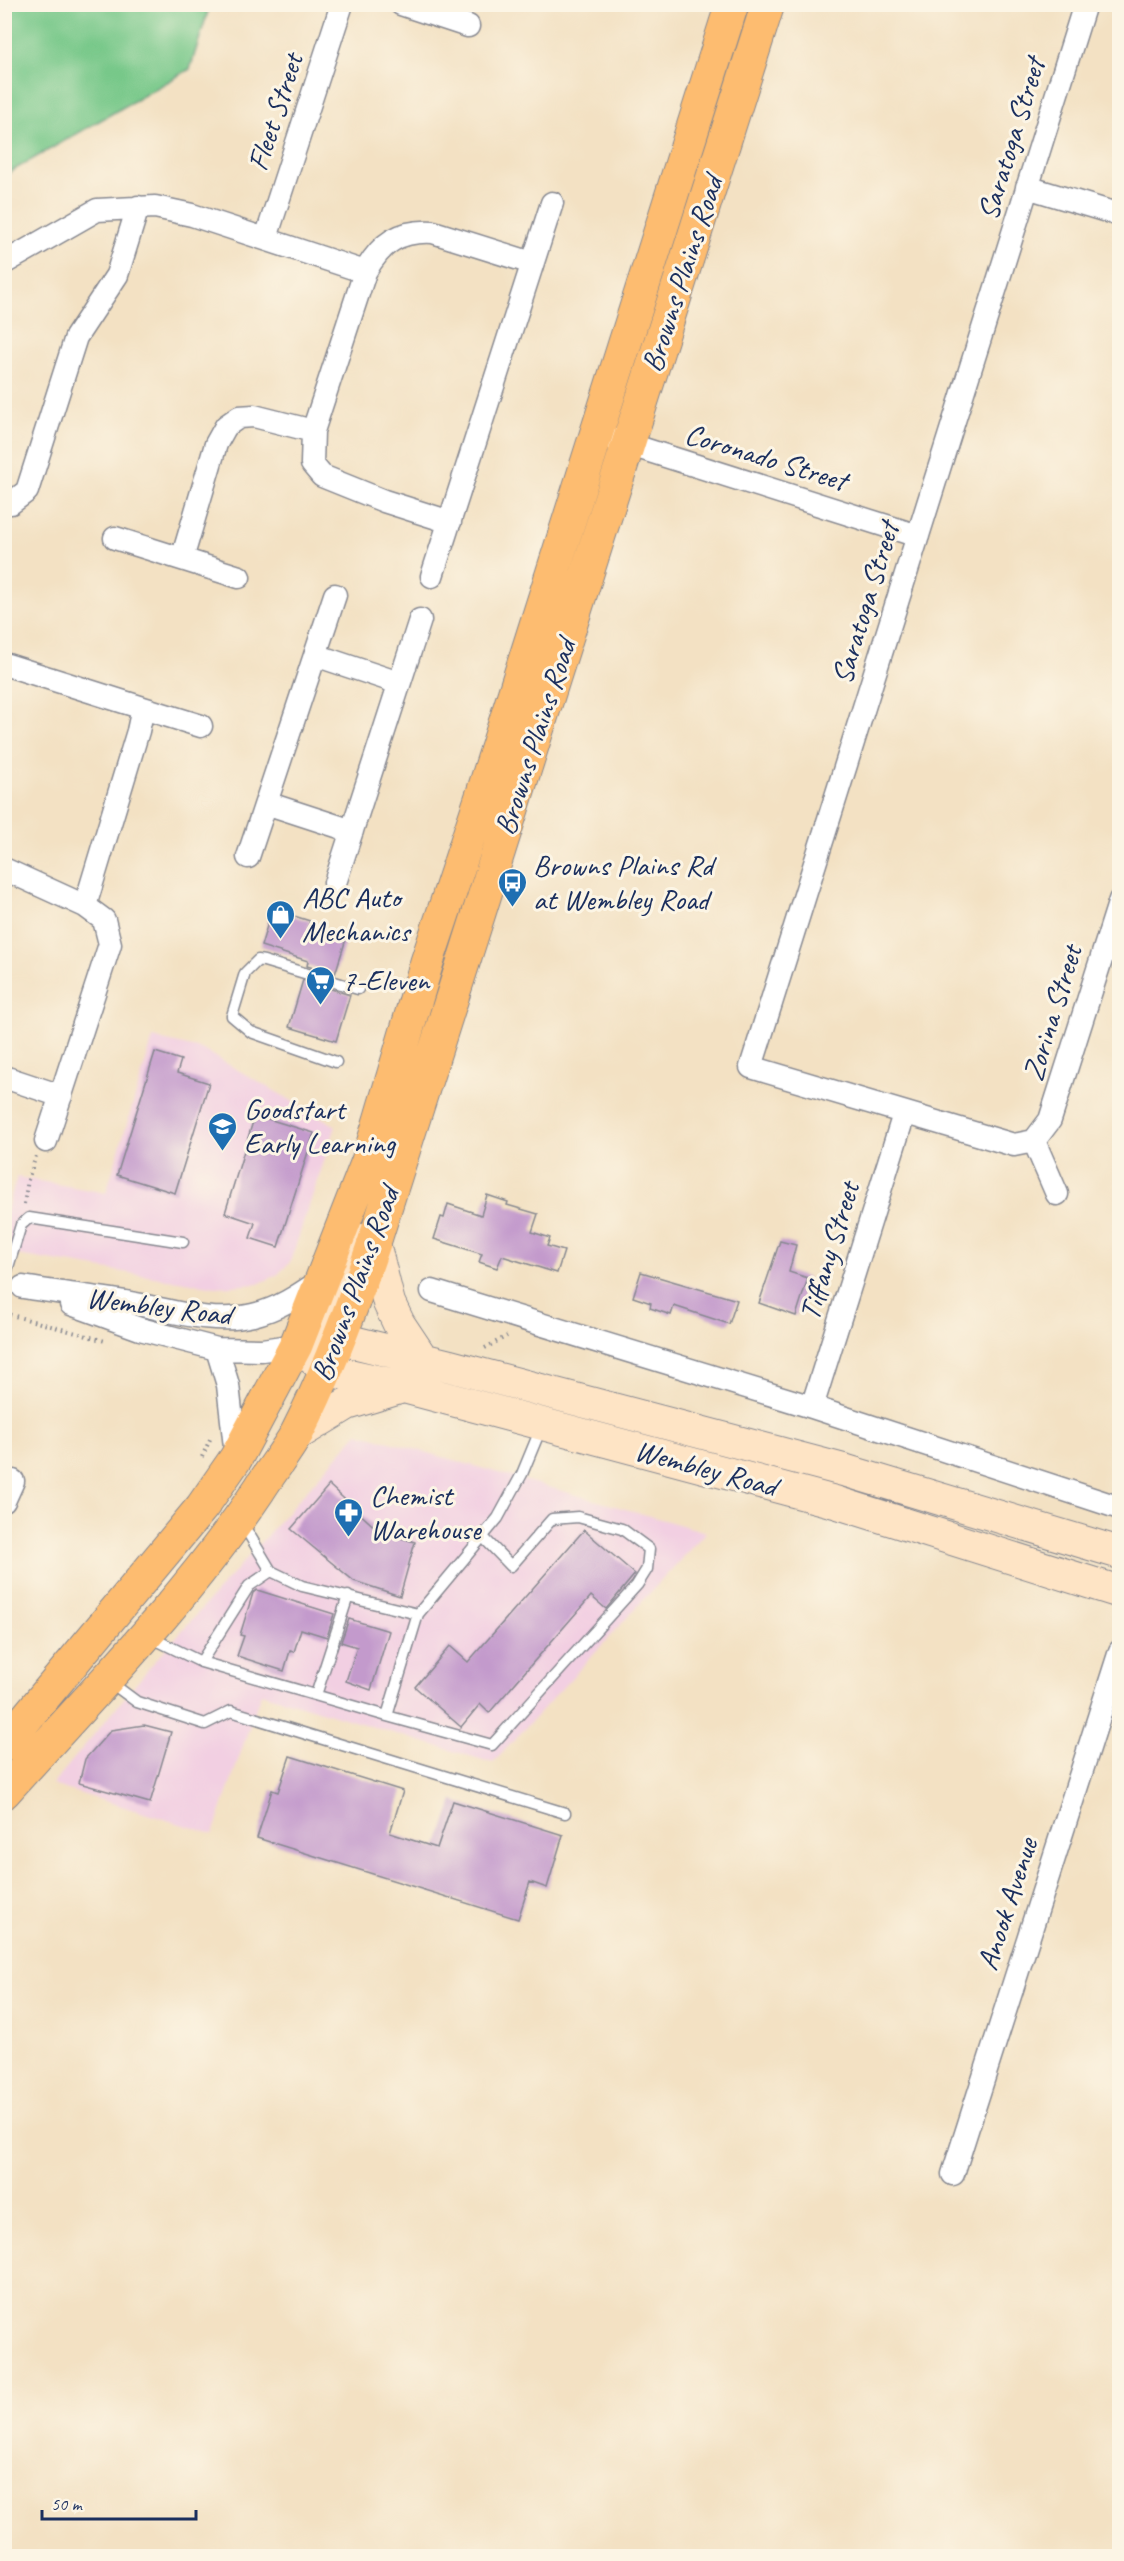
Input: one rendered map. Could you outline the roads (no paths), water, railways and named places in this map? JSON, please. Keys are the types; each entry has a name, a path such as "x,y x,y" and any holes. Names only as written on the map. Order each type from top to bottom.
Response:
{"main road":[{"name":"Browns Plains Road","path":"4,1745 202,1507 236,1458 296,1346 368,1161 427,962 732,4"},
{"name":"Browns Plains Road","path":"4,1792 203,1567 240,1519 296,1435 327,1370 374,1243 768,4"},
{"path":"296,1346 326,1300 345,1277 357,1253 377,1196 396,1168"},
{"path":"374,1243 389,1303 399,1324 436,1363"},
{"name":"Wembley Road","path":"296,1346 340,1339 436,1363 847,1471 1119,1553"},
{"name":"Wembley Road","path":"296,1346 327,1370 404,1387 834,1502 1119,1592"},
{"path":"296,1435 347,1404 404,1387"}],"street":[{"name":"Fleet Street","path":"266,238 342,4"},
{"path":"400,4 468,26"},
{"name":"Saratoga Street","path":"904,1114 751,1067 1085,4"},
{"path":"1027,188 1119,215"},
{"path":"432,576 552,203"},
{"path":"4,502 11,503 27,491 76,337 117,275 138,207"},
{"path":"4,263 97,210 155,207 192,215 365,272"},
{"path":"450,522 384,501 322,476 312,464 313,431 365,272 375,254 393,238 416,231 433,232 532,263"},
{"path":"182,559 216,444 226,426 239,417 254,416 313,431"},
{"name":"Coronado Street","path":"596,434 918,536"},
{"path":"115,538 239,577"},
{"path":"248,857 335,595"},
{"path":"335,883 420,620"},
{"path":"315,656 399,683"},
{"path":"6,671 201,726"},
{"path":"85,906 138,731 142,708"},
{"path":"266,802 352,831"},
{"path":"4,869 85,906 104,920 110,944 46,1141"},
{"name":"Zorina Street","path":"1034,1141 1050,1120 1119,900"},
{"path":"4,1077 61,1096"},
{"path":"904,1114 1014,1145 1034,1141 1057,1194"},
{"name":"Tiffany Street","path":"812,1407 904,1114"},
{"name":"Wembley Road","path":"11,1283 206,1318 231,1318 270,1310 290,1301 322,1280"},
{"name":"Wembley Road","path":"11,1283 140,1329 217,1349 262,1350 296,1346"},
{"path":"432,1291 812,1407 1119,1508"},
{"path":"217,1349 228,1385 236,1458"},
{"name":"Anook Avenue","path":"952,2174 1119,1651"}],"lane":[{"path":"336,1062 251,1032 232,1016 245,973 258,960 358,988"},
{"path":"11,1283 21,1225 28,1218 183,1242"},
{"path":"387,1716 418,1614 483,1537 508,1501 542,1425"},
{"path":"144,1635 201,1662 492,1745 638,1585 647,1569 650,1549 622,1528 578,1517 552,1519 511,1566 483,1537"},
{"path":"240,1519 271,1571 302,1586 418,1614"},
{"path":"201,1662 249,1586 271,1571"},
{"path":"316,1695 348,1596"},
{"path":"105,1678 137,1702 205,1724 231,1711 564,1813"}],"place":[{"name":"Browns Plains Rd at Wembley Road","path":"512,908"},
{"name":"ABC Auto Mechanics","path":"281,940"},
{"name":"7-Eleven","path":"321,1006"},
{"name":"Goodstart Early Learning","path":"223,1152"},
{"name":"Chemist Warehouse","path":"349,1538"}]}
